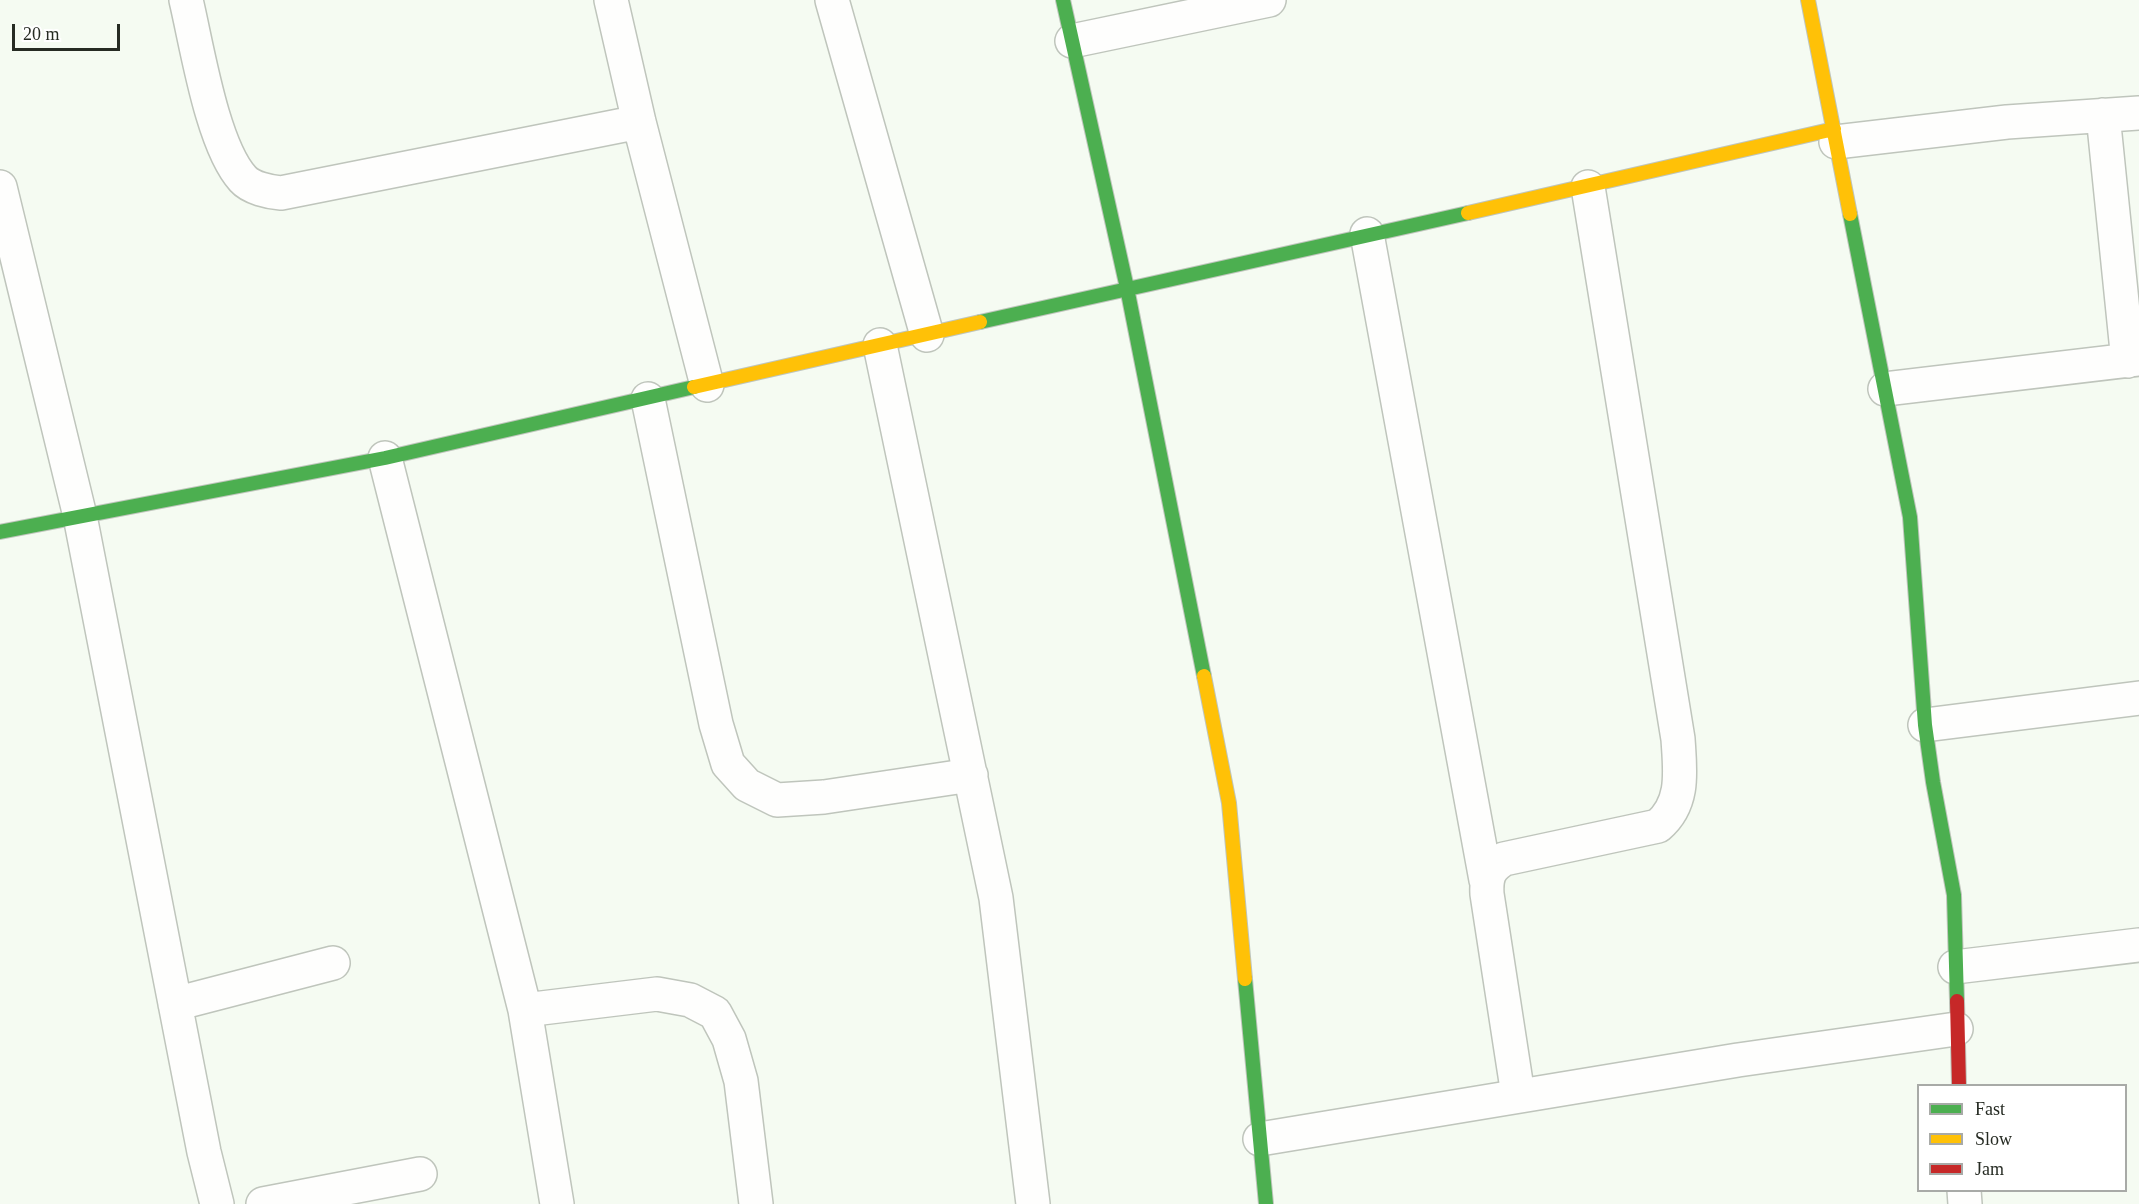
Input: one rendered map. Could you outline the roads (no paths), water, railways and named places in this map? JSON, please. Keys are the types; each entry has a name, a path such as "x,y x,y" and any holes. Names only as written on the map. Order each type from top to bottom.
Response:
{"street":[{"path":"186,0 212,111 227,154 244,180 268,192 281,193 639,122"},
{"path":"611,0 639,122 707,385"},
{"path":"832,0 927,335"},
{"path":"1063,0 1127,288 1229,803 1266,1204"},
{"path":"1072,41 1269,0"},
{"path":"1808,0 1910,517 1925,726 1932,782 1954,895 1959,1084"},
{"path":"0,532 385,458 1367,234 1835,135 2139,113"},
{"path":"1885,389 2134,360 2103,115"},
{"path":"0,187 80,516 204,1152 217,1204"},
{"path":"1486,879 1492,866 1504,859 1658,826 1667,818 1681,778 1678,739 1588,187"},
{"path":"1367,234 1486,879 1518,1095"},
{"path":"880,345 996,898 1033,1204"},
{"path":"648,399 716,724 728,764 747,785 777,800 824,797 971,776"},
{"path":"385,458 525,1010 557,1204"},
{"path":"1925,726 2139,698"},
{"path":"1955,967 2139,945"},
{"path":"175,1004 333,963"},
{"path":"525,1010 657,994 690,1000 715,1012 729,1039 741,1081 756,1204"},
{"path":"1260,1139 1738,1060 1956,1029"},
{"path":"263,1204 420,1174"}]}
